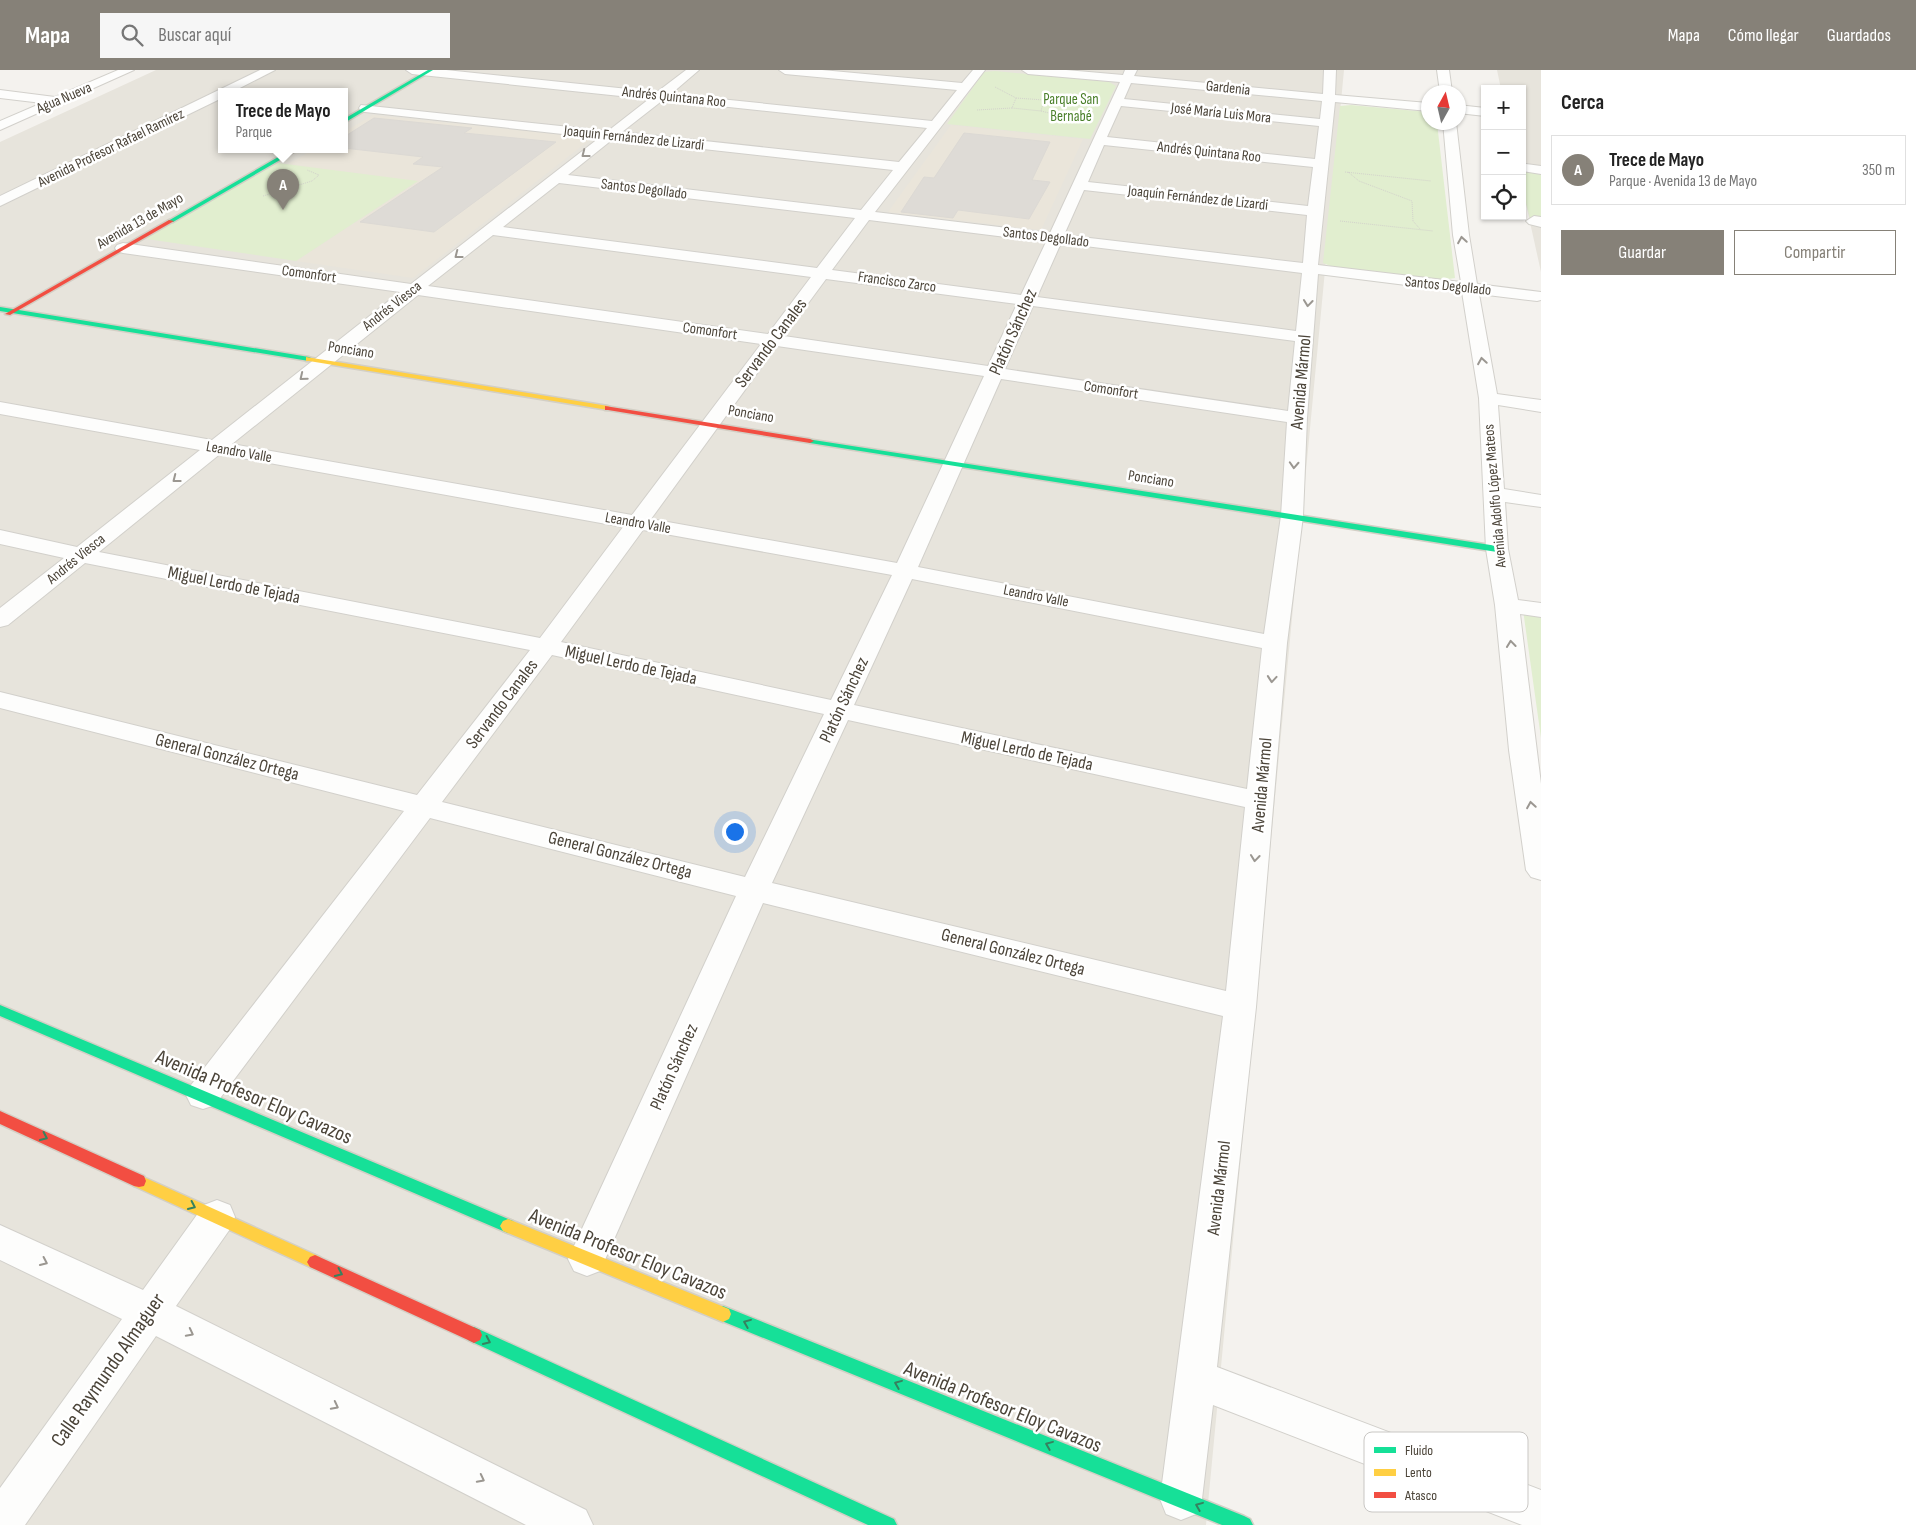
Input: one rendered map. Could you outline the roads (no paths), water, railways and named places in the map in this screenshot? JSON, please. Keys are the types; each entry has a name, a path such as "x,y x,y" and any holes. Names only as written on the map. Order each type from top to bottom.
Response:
{"street":[{"name":"Agua Nueva","path":"0,126 128,70"},
{"path":"231,88 268,70"},
{"name":"Andrés Quintana Roo","path":"412,70 935,125"},
{"name":"Andrés Viesca","path":"0,620 323,361 692,70"},
{"path":"785,70 964,87"},
{"name":"Servando Canales","path":"203,1095 546,646 865,215 978,70"},
{"name":"Gardenia","path":"1028,70 1129,74 1328,111 1421,107"},
{"name":"Avenida Mármol","path":"1180,1499 1197,1379 1240,1007 1275,643 1292,516 1297,418 1315,215 1328,111 1330,70"},
{"path":"1443,70 1445,85"},
{"path":"348,119 430,71"},
{"name":"Platón Sánchez","path":"587,1259 754,890 905,571 1129,74"},
{"path":"0,94 56,101"},
{"name":"Avenida Profesor Rafael Ramírez","path":"0,202 218,95"},
{"name":"José María Luis Mora","path":"1116,102 1328,111"},
{"name":"Joaquín Fernández de Lizardi","path":"365,108 903,167"},
{"path":"1466,111 1481,112"},
{"name":"Avenida Adolfo López Mateos","path":"1450,130 1461,235 1488,398 1497,549 1532,751 1541,870"},
{"name":"Andrés Quintana Roo","path":"1101,134 1320,166"},
{"name":"Avenida 13 de Mayo","path":"0,318 289,153"},
{"path":"1526,168 1541,170"},
{"name":"Santos Degollado","path":"555,178 1537,296"},
{"name":"Joaquín Fernández de Lizardi","path":"1080,185 1315,215"},
{"name":"Francisco Zarco","path":"490,230 823,272 1304,337"},
{"name":"Comonfort","path":"123,248 774,340 1297,418"},
{"name":"Ponciano","path":"0,308 712,423 953,464 1497,549"},
{"path":"1488,398 1541,406"},
{"name":"Leandro Valle","path":"0,408 905,571 1275,643"},
{"path":"1493,494 1541,501"},
{"name":"Miguel Lerdo de Tejada","path":"0,537 80,555 546,646 1261,801"},
{"path":"1508,605 1541,610"},
{"name":"General González Ortega","path":"0,700 754,890 1240,1007"},
{"name":"Avenida Profesor Eloy Cavazos","path":"0,1010 587,1259 1244,1525"},
{"path":"0,1117 888,1525"},
{"name":"Calle Raymundo Almaguer","path":"0,1524 148,1312 217,1217"},
{"path":"0,1242 148,1312 572,1525"},
{"path":"1197,1379 1364,1444"},
{"path":"1528,1507 1541,1512"}],"place":[{"name":"Trece de Mayo","path":"283,210"}],"park label":[{"name":"Parque San Bernabé","path":"1071,108"}]}
